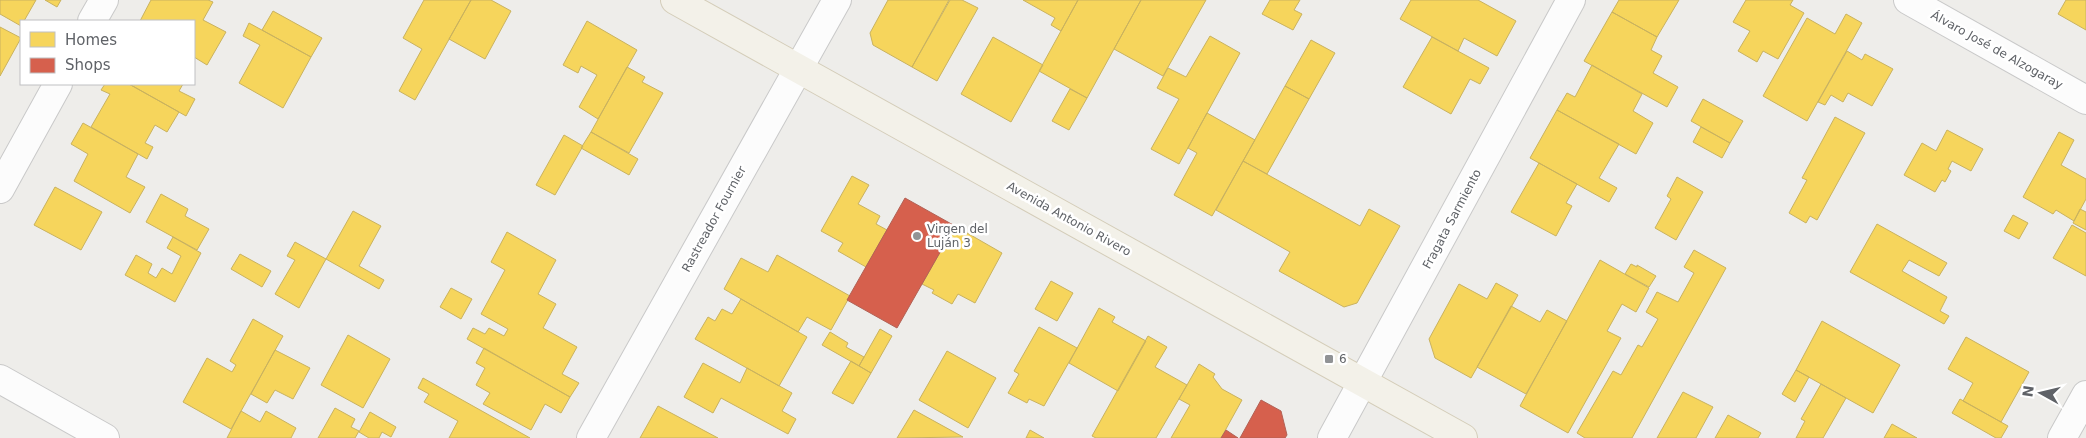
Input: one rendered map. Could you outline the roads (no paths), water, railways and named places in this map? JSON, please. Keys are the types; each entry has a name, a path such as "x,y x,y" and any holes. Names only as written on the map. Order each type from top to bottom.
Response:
{"main road":[{"name":"Avenida Antonio Rivero","path":"675,0 1463,438"}],"street":[{"path":"93,20 104,0"},
{"name":"Rastreador Fournier","path":"592,438 837,0"},
{"name":"Fragata Sarmiento","path":"1332,438 1571,0"},
{"name":"Álvaro José de Alzogaray","path":"1908,0 2086,100"},
{"path":"0,189 57,85"},
{"path":"0,378 105,438"},
{"path":"2062,438 2086,395"}],"place":[{"name":"Virgen del Luján 3","path":"917,236"},
{"name":"6","path":"1329,359"}]}
